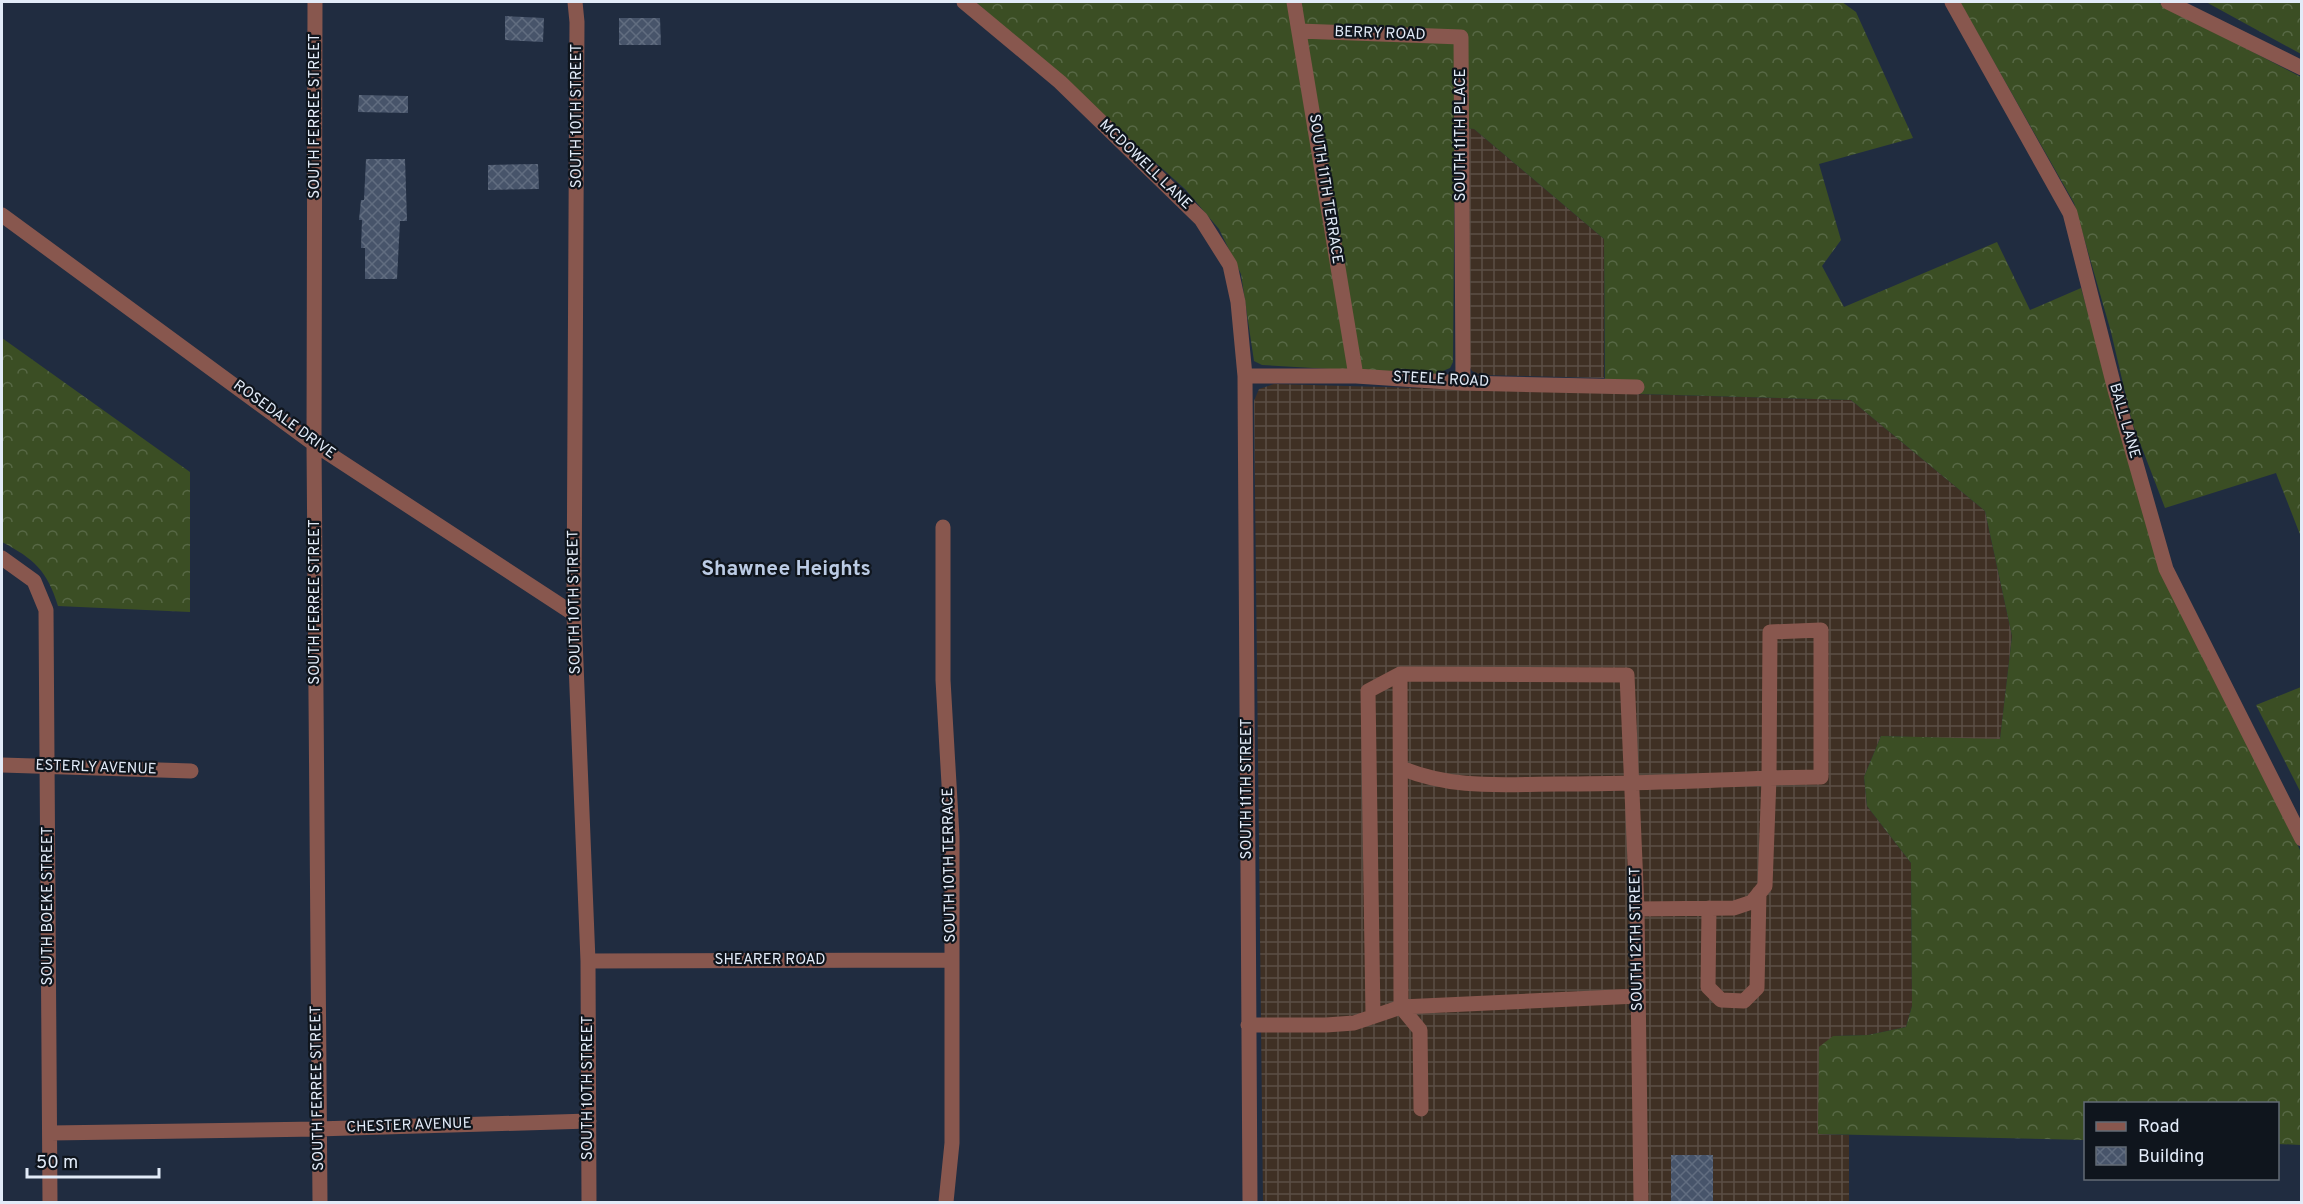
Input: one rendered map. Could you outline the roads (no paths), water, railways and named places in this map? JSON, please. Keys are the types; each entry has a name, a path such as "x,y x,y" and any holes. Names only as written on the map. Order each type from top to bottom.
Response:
{"street":[{"name":"SOUTH FERREE STREET","path":"315,2 317,1129 320,1203"},
{"name":"SOUTH 10TH STREET","path":"575,2 577,22 574,614 588,961 589,1203"},
{"name":"MCDOWELL LANE","path":"964,2 1060,82 1201,219 1230,265 1238,302 1245,376"},
{"name":"SOUTH 11TH TERRACE","path":"1294,2 1356,376"},
{"name":"BALL LANE","path":"1952,2 2070,213 2115,390 2166,569 2301,839"},
{"path":"2168,2 2301,68"},
{"name":"BERRY ROAD","path":"1299,31 1461,37"},
{"name":"SOUTH 11TH PLACE","path":"1461,37 1462,383"},
{"name":"ROSEDALE DRIVE","path":"2,215 315,444 574,614"},
{"name":"STEELE ROAD","path":"1245,376 1356,376 1462,383 1637,387"},
{"name":"SOUTH 11TH STREET","path":"1245,376 1250,1203"},
{"name":"SOUTH 10TH TERRACE","path":"943,526 943,680 952,837 952,1143 946,1203"},
{"name":"SOUTH BOEKE STREET","path":"2,558 34,581 45,610 50,1203"},
{"path":"1401,768 1424,778 1455,785 1632,783 1769,778 1821,777 1821,630 1770,633 1769,778 1765,886 1752,902 1734,908 1637,909"},
{"path":"1373,1016 1368,691 1400,674 1401,1007 1420,1030 1421,1109"},
{"name":"SOUTH 12TH STREET","path":"1400,674 1627,675 1637,909 1641,1203"},
{"name":"ESTERLY AVENUE","path":"2,765 190,771"},
{"path":"1709,908 1708,987 1721,1000 1744,1001 1756,988 1759,893"},
{"name":"SHEARER ROAD","path":"588,961 952,960"},
{"path":"1248,1026 1326,1026 1354,1023 1401,1007 1638,996"},
{"name":"CHESTER AVENUE","path":"50,1133 317,1129 589,1121"}],"district":[{"name":"Shawnee Heights","path":"786,569"}]}
